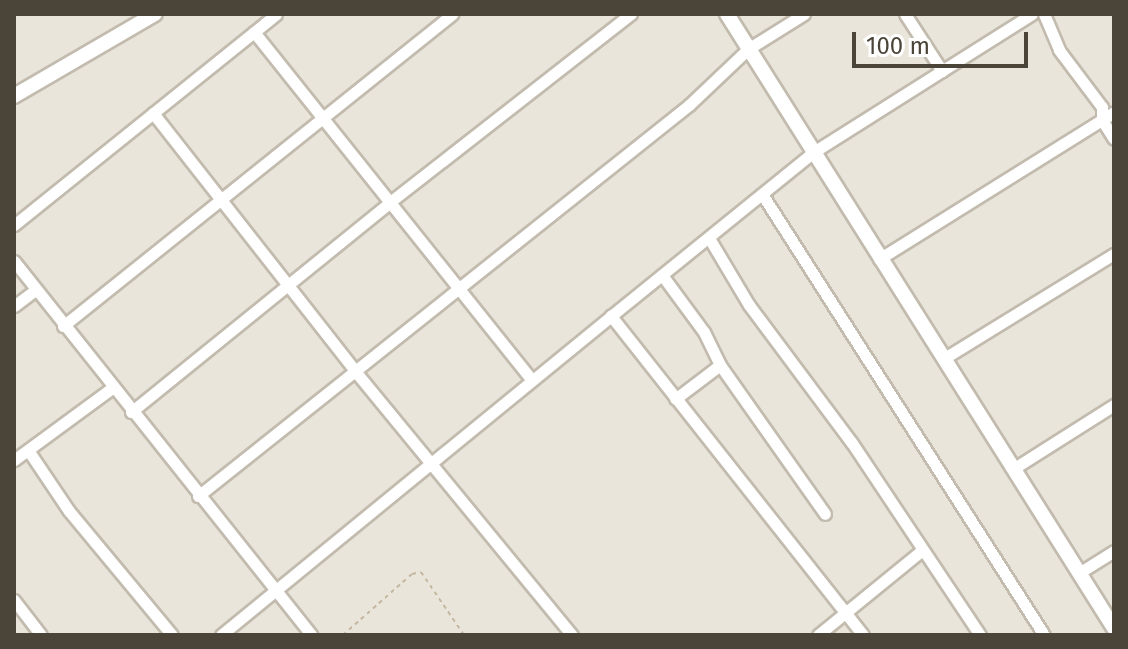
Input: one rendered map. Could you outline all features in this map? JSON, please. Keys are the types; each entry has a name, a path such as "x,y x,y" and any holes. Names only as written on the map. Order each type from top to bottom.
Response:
{"street":[{"path":"14,96 155,14"},
{"path":"14,225 276,14"},
{"path":"63,326 452,14"},
{"path":"131,412 390,202 631,14"},
{"path":"727,14 1114,628"},
{"path":"198,496 689,105 748,49 804,14"},
{"path":"905,14 942,71"},
{"path":"221,635 531,379 812,153 1032,14"},
{"path":"1044,14 1059,50 1102,107 1102,120 1114,139"},
{"path":"254,32 531,379"},
{"path":"879,259 1114,112"},
{"path":"153,113 355,371 572,635"},
{"path":"762,194 1044,635"},
{"path":"709,238 749,305 852,443 921,551 980,635"},
{"path":"943,359 1114,254"},
{"path":"14,261 311,635"},
{"path":"662,275 704,332 720,365 825,514"},
{"path":"14,306 35,290"},
{"path":"611,316 863,635"},
{"path":"675,399 720,365"},
{"path":"14,460 112,388"},
{"path":"1013,469 1114,405"},
{"path":"28,450 69,511 172,635"},
{"path":"818,635 921,551"},
{"path":"1079,573 1114,551"},
{"path":"14,600 41,635"}],"path":[{"path":"343,635 412,574 421,572 464,635"}],"shaded area":[{"path":"14,14 1114,14 1114,635 14,635"}]}
